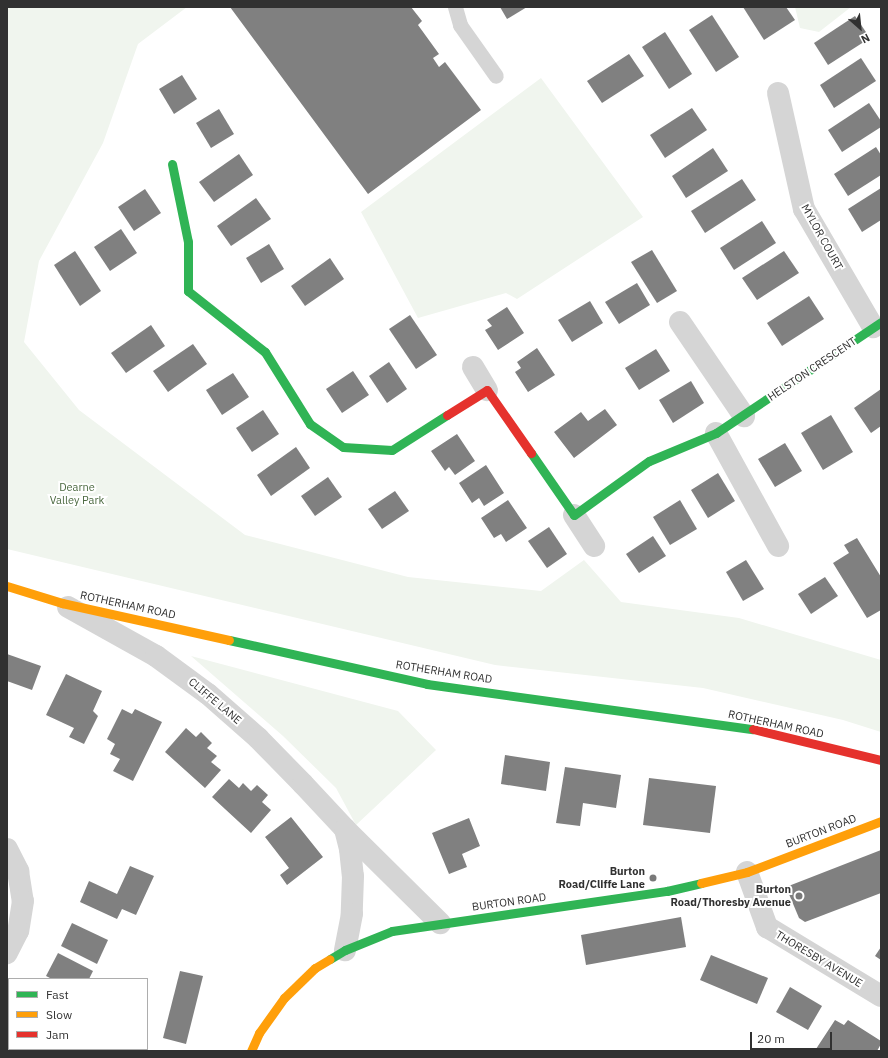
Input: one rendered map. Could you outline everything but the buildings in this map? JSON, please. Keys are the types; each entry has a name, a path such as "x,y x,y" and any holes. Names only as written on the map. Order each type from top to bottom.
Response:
{"street":[{"name":"MYLOR COURT","path":"778,93 804,209 877,325"},
{"path":"172,164 188,242 188,291 265,352 310,424 343,447 392,450 487,390"},
{"path":"680,322 744,416"},
{"name":"HELSTON CRESCENT","path":"574,515 649,461 716,434 877,325"},
{"path":"472,367 594,546"},
{"path":"716,434 778,546"},
{"name":"ROTHERHAM ROAD","path":"7,586 62,603 428,684 750,728 881,760"},
{"name":"CLIFFE LANE","path":"62,603 156,656 208,694 258,738 345,829 440,923"},
{"name":"BURTON ROAD","path":"251,1051 259,1033 284,998 315,968 345,950 392,931 667,891 747,872 881,821"},
{"name":"CLIFFE LANE","path":"345,829 350,849 353,876 352,914 345,950"},
{"path":"7,849 18,871 23,901 18,931 7,953"},
{"name":"THORESBY AVENUE","path":"747,872 767,927 881,996"}],"lane":[{"path":"455,7 460,25 496,76"}],"green space":[{"name":"Dearne Valley Park","path":"7,7 187,7 138,44 103,143 39,261 24,342 79,410 245,535 408,577 541,591 584,560 621,602 739,618 881,660 881,732 843,720 703,688 495,665 7,549"},
{"path":"795,7 851,7 819,32 800,28"},
{"path":"541,78 643,217 517,299 506,293 418,318 361,212"},
{"path":"191,656 398,711 436,750 356,825 336,788 283,736"}],"traffic: fast":[{"path":"172,164 188,242 188,291 265,352 310,424 343,447 392,450 447,415"},
{"path":"531,453 574,515 649,461 716,433 881,322"},
{"path":"229,640 427,684 753,729"},
{"path":"330,959 345,950 392,931 667,891 701,883"}],"traffic: slow":[{"path":"7,586 62,603 229,640"},
{"path":"701,883 747,872 881,821"},
{"path":"251,1051 259,1033 284,998 315,968 330,959"}],"traffic: jam":[{"path":"447,415 487,390 531,453"},
{"path":"753,729 881,760"}],"place":[{"name":"Burton Road/Cliffe Lane","path":"653,878"},
{"name":"Burton Road/Thoresby Avenue","path":"799,896"}]}
